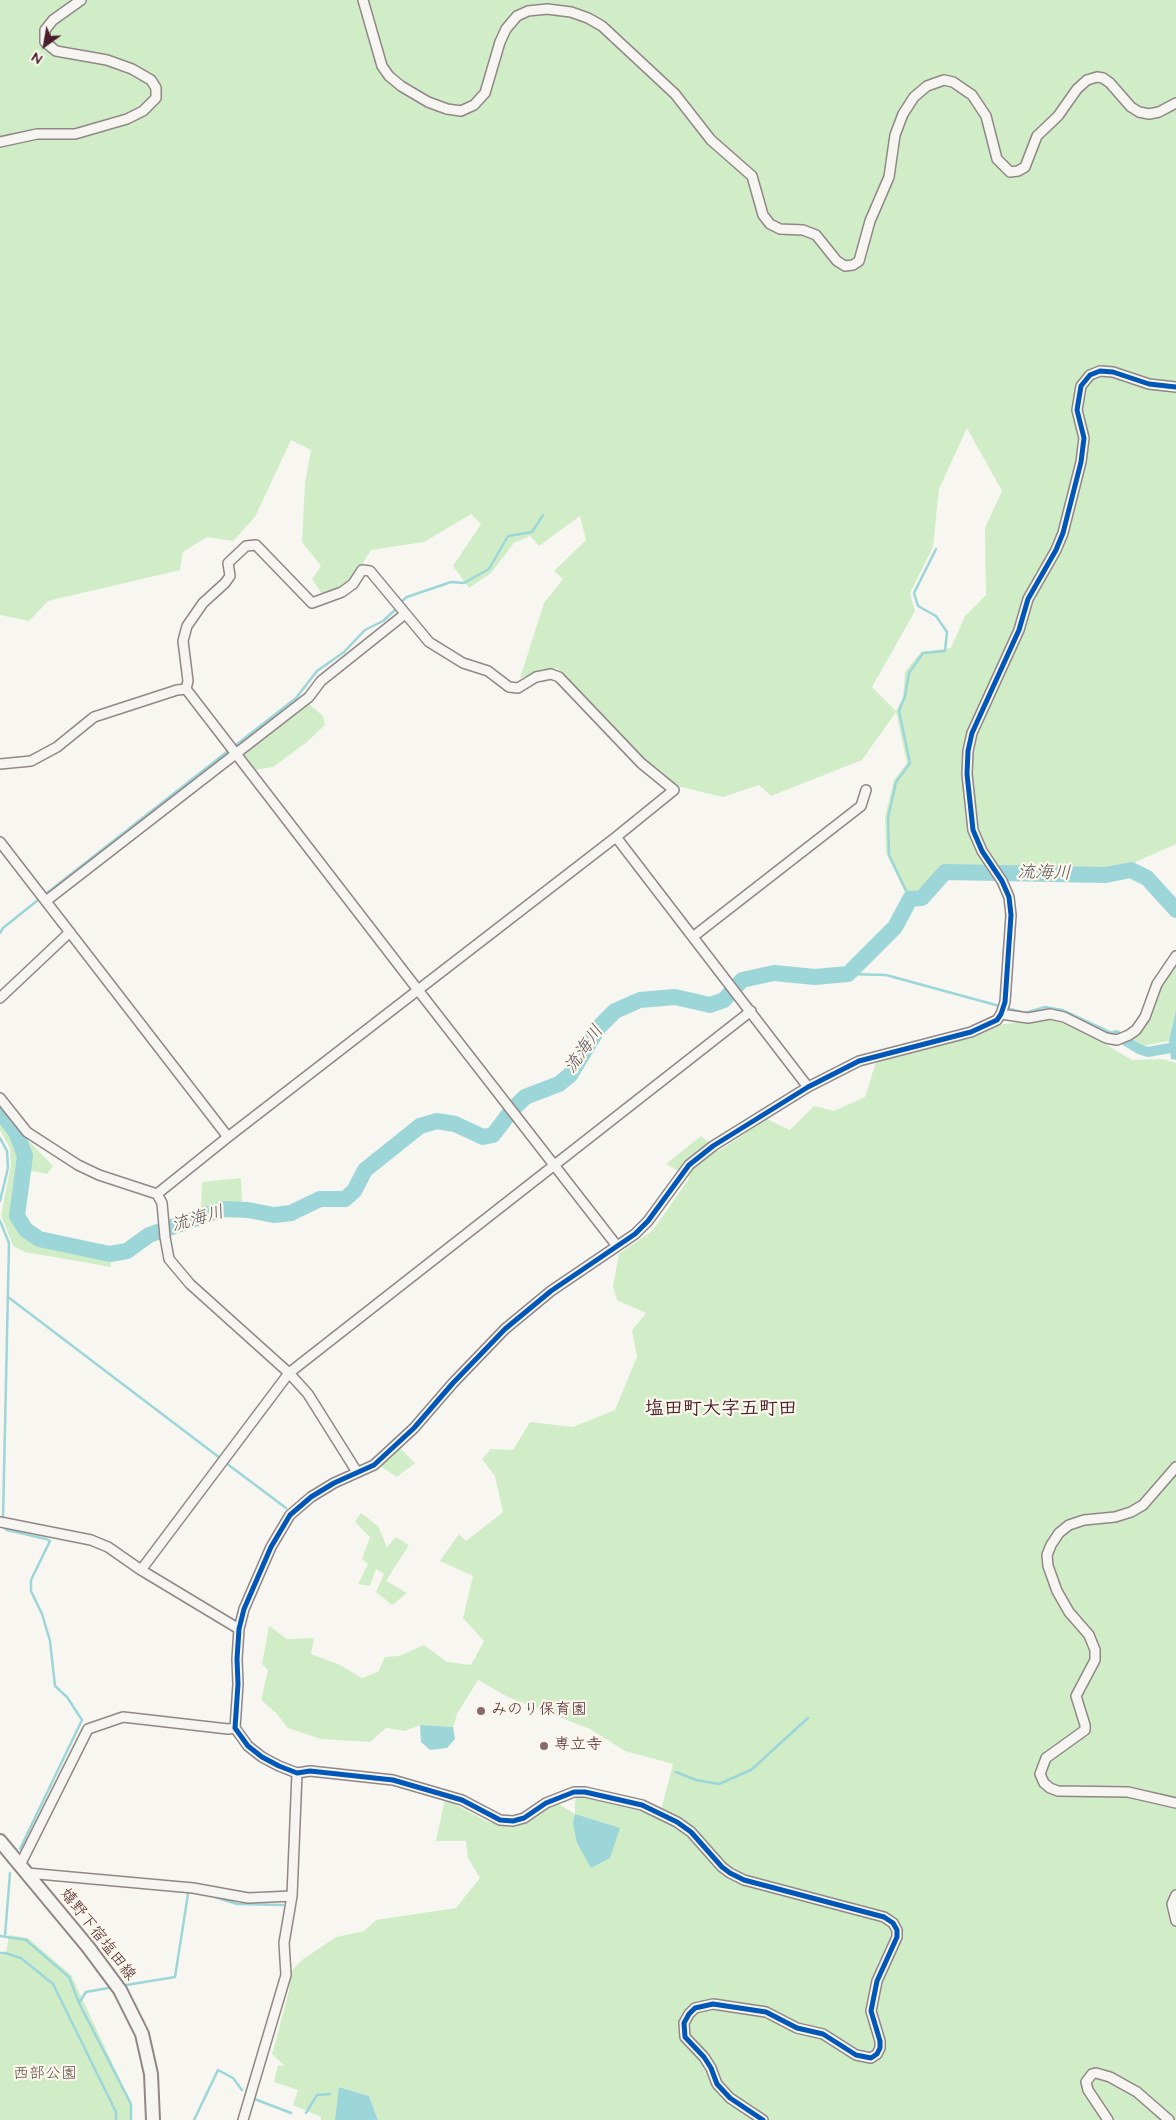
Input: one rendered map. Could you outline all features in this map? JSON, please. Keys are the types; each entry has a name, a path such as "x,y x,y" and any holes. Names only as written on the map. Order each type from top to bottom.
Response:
{"main road":[{"name":"嬉野下宿塩田線","path":"0,1841 88,1947 120,1990 142,2034 151,2074 153,2120"}],"street":[{"path":"0,142 37,134 75,134 127,119 143,111 156,98 156,88 151,80 132,69 108,60 56,51 45,42 46,30 53,20 81,0"},
{"path":"363,0 382,66 389,76 401,86 428,102 447,109 461,110 474,106 485,93 500,42 506,29 517,16 528,10 547,9 571,12 588,18 602,26 675,94 711,140 752,176 763,215 770,224 780,229 804,230 816,235 837,261 845,266 854,265 860,261 870,221 889,177 896,135 903,114 914,97 927,86 944,80 953,82 972,95 986,116 997,159 1010,172 1018,172 1025,167 1037,136 1058,116 1077,89 1087,80 1097,77 1104,78 1131,107 1139,112 1149,114 1159,112 1176,103"},
{"path":"762,2120 730,2098 717,2084 711,2068 685,2037 684,2023 689,2014 695,2008 713,2004 766,2012 797,2028 823,2034 856,2055 871,2058 877,2054 880,2048 880,2041 871,2012 877,1981 897,1937 897,1930 893,1923 884,1917 744,1880 730,1874 691,1832 677,1822 642,1805 585,1792 574,1792 546,1803 524,1818 513,1821 500,1820 462,1800 394,1780 310,1772 296,1773 262,1758 248,1746 234,1728 238,1684 239,1629 244,1609 271,1547 290,1515 311,1497 374,1465 414,1428 453,1383 505,1329 551,1291 635,1234 648,1221 689,1165 713,1146 808,1087 859,1061 971,1032 997,1020 1005,1002 1011,915 1009,897 1002,880 982,852 973,830 967,774 968,751 972,733 1019,630 1028,599 1056,550 1063,533 1081,462 1084,438 1077,410 1081,386 1090,375 1100,371 1113,372 1149,384 1176,386"},
{"path":"157,1194 674,790 641,763 560,678 551,674 536,677 518,688 509,687 488,671 463,663 429,642 370,571 362,570 353,584 342,592 312,602 256,545 246,546 228,563 230,576 203,603 187,626 183,641 188,681 186,689"},
{"path":"46,901 309,697 321,682 405,614"},
{"path":"186,689 617,1246"},
{"path":"0,764 32,761 57,747 94,717 186,689"},
{"path":"694,936 861,806 866,790"},
{"path":"616,837 694,936 808,1087"},
{"path":"0,842 228,1137"},
{"path":"0,998 70,932"},
{"path":"1001,1014 1028,1018 1050,1014 1064,1016 1106,1038 1117,1040 1136,1030 1144,1017 1157,984 1176,956"},
{"path":"141,1570 289,1373 750,1011"},
{"path":"0,1098 27,1132 78,1165 99,1175 157,1194 162,1203 163,1224 169,1259 190,1284 289,1373 308,1394 357,1472"},
{"path":"1176,1467 1143,1505 1116,1517 1084,1520 1069,1525 1059,1533 1047,1554 1048,1566 1057,1591 1069,1612 1089,1635 1095,1650 1095,1660 1076,1696 1085,1724 1085,1730 1046,1758 1040,1774 1044,1783 1058,1791 1128,1792 1176,1803"},
{"path":"3,1522 91,1540 108,1547 141,1570 239,1629"},
{"path":"234,1728 228,1729 123,1717 88,1729 24,1869 193,1888 248,1898 292,1896"},
{"path":"243,2120 286,1975 284,1943 292,1896 296,1773"},
{"path":"1176,1895 1172,1904 1176,1921"},
{"path":"1108,2120 1088,2090 1086,2082 1092,2074 1096,2073 1110,2077 1137,2092 1169,2120"}],"green space":[{"path":"0,0 1176,0 1176,844 1131,864 1101,871 945,867 920,896 906,894 886,853 885,817 894,780 907,763 896,712 862,760 771,796 759,785 723,797 677,786 642,758 557,668 520,678 544,603 563,579 554,571 586,540 580,516 539,546 530,536 514,543 491,573 469,588 453,566 481,524 471,514 424,542 371,550 350,584 322,594 312,579 321,566 302,542 305,484 311,450 291,440 255,517 233,541 207,537 183,552 180,570 48,601 29,621 0,615","holes":["967,428 1002,491 985,528 986,595 965,616 951,648 921,652 905,672 903,698 896,711 872,687 915,611 910,593 933,547 939,489"]},
{"path":"308,703 323,716 325,725 307,742 273,767 255,770 244,754"},
{"path":"1176,963 1176,1010 1169,1041 1141,1046 1133,1038 1147,1022 1160,984"},
{"path":"1054,1019 1100,1041 1132,1060 1162,1059 1176,1063 1176,2120 378,2120 369,2096 340,2087 335,2120 321,2120 321,2117 293,2105 298,2090 274,2082 278,2065 285,2066 272,2054 289,1991 291,1971 302,1960 336,1937 364,1931 376,1920 456,1908 480,1878 468,1858 466,1841 436,1841 445,1799 486,1821 511,1827 557,1803 575,1814 575,1799 590,1793 659,1818 673,1764 625,1751 590,1729 508,1697 478,1680 457,1714 453,1727 420,1725 405,1731 386,1728 370,1742 321,1739 288,1728 276,1713 261,1700 268,1670 262,1664 269,1626 287,1639 314,1638 311,1654 340,1665 362,1678 378,1672 385,1657 399,1656 424,1645 447,1662 471,1665 484,1641 463,1618 473,1576 440,1561 459,1534 466,1541 503,1512 495,1476 482,1459 491,1449 513,1450 530,1422 573,1427 615,1410 637,1357 632,1330 646,1313 617,1300 613,1286 619,1254 653,1230 690,1177 666,1164 701,1136 719,1151 767,1119 790,1130 814,1106 834,1111 865,1097 876,1062 928,1046 973,1038 1003,1024"},
{"path":"0,1116 10,1130 29,1141 53,1166 47,1174 17,1168 11,1216 24,1235 38,1242 110,1259 111,1267 25,1252 13,1246 1,1215 11,1165 10,1148 0,1130"},
{"path":"241,1178 242,1201 201,1212 202,1182"},
{"path":"400,1448 415,1463 397,1477 380,1466"},
{"path":"361,1513 378,1526 387,1547 396,1537 409,1545 386,1581 407,1593 392,1605 376,1592 384,1574 376,1569 370,1586 358,1584 368,1564 362,1559 370,1537 355,1522"},
{"name":"西部公園","path":"9,1935 28,1938 71,1975 132,2105 132,2120 0,2120 0,1955 6,1954"}],"water":[{"path":"1176,1010 1176,1060 1171,1059 1169,1041"},
{"path":"420,1725 453,1727 455,1739 447,1748 430,1750 421,1742"},
{"path":"575,1814 620,1828 610,1858 591,1868 577,1843 573,1823"},
{"path":"339,2087 369,2096 378,2120 335,2120"}],"waterway":[{"path":"401,602 407,597 451,582 464,583 489,569 508,536 532,532 543,515"},
{"path":"910,899 889,855 888,818 896,782 910,763 899,711 905,696 909,673 923,653 945,651 947,632 936,616 918,606 914,593 936,549"},
{"path":"236,745 296,698 317,671 344,652 365,630 383,621 395,610"},
{"path":"47,893 228,751"},
{"name":"流海川","path":"0,1111 16,1132 25,1156 17,1216 26,1230 39,1239 110,1254 127,1251 149,1235 223,1209 248,1210 274,1215 291,1213 320,1199 345,1199 354,1191 365,1170 420,1126 437,1121 455,1124 483,1137 493,1135 512,1110 525,1097 559,1084 570,1075 599,1027 615,1011 640,1000 675,997 710,1005 724,1000 742,980 774,973 815,977 848,974 895,927 910,899 922,898 945,872 1106,875 1131,870 1147,878 1176,910"},
{"path":"0,933 3,928 38,900"},
{"path":"848,974 886,975 1025,1013 1045,1007 1062,1010 1116,1035"},
{"path":"1116,1035 1139,1049 1148,1052 1170,1048"},
{"path":"0,1138 7,1151 8,1168 0,1201"},
{"path":"0,1221 9,1243 3,1520"},
{"path":"8,1297 220,1458"},
{"path":"226,1463 286,1508"},
{"path":"2,1526 7,1530 50,1541 31,1580 31,1591 42,1614 50,1641 55,1686 67,1697 82,1720 20,1849"},
{"path":"676,1772 696,1780 719,1784 751,1770 808,1718"},
{"path":"5,1936 10,1873"},
{"path":"126,1985 175,1977 188,1894"},
{"path":"215,1897 237,1904 283,1905"},
{"path":"0,1936 26,1940 69,1977 79,2003 131,2104 131,2120"},
{"path":"0,1953 21,1958 53,1984 116,2112 116,2120"},
{"path":"79,2003 86,1992 108,1988"},
{"path":"194,2120 218,2070 233,2078 242,2090"},
{"path":"306,2113 317,2095 330,2094"},
{"path":"252,2098 291,2113"}],"cycle path":[{"path":"763,2120 730,2098 717,2084 711,2068 704,2057 685,2037 684,2023 689,2014 695,2008 713,2004 766,2012 797,2028 823,2034 856,2055 871,2058 877,2054 880,2048 880,2041 871,2011 877,1981 897,1937 897,1930 893,1923 884,1917 744,1880 722,1867 691,1832 677,1822 642,1805 585,1792 574,1792 546,1803 524,1818 513,1821 500,1820 462,1800 393,1780 310,1771 297,1773 279,1766 262,1757 248,1746 235,1728 239,1629 244,1609 271,1547 290,1515 311,1497 334,1483 374,1465 414,1428 453,1383 505,1329 551,1291 635,1234 648,1221 689,1165 713,1146 808,1087 859,1061 971,1032 997,1020 1005,1002 1011,915 1009,897 1002,881 982,851 973,830 967,774 968,751 972,733 1019,630 1028,599 1056,550 1063,533 1081,462 1084,438 1077,410 1081,386 1090,375 1100,371 1113,372 1149,384 1176,387"}],"place":[{"name":"みのり保育園","path":"481,1711"},
{"name":"専立寺","path":"544,1746"}],"district":[{"name":"塩田町大字五町田","path":"721,1410"}]}
